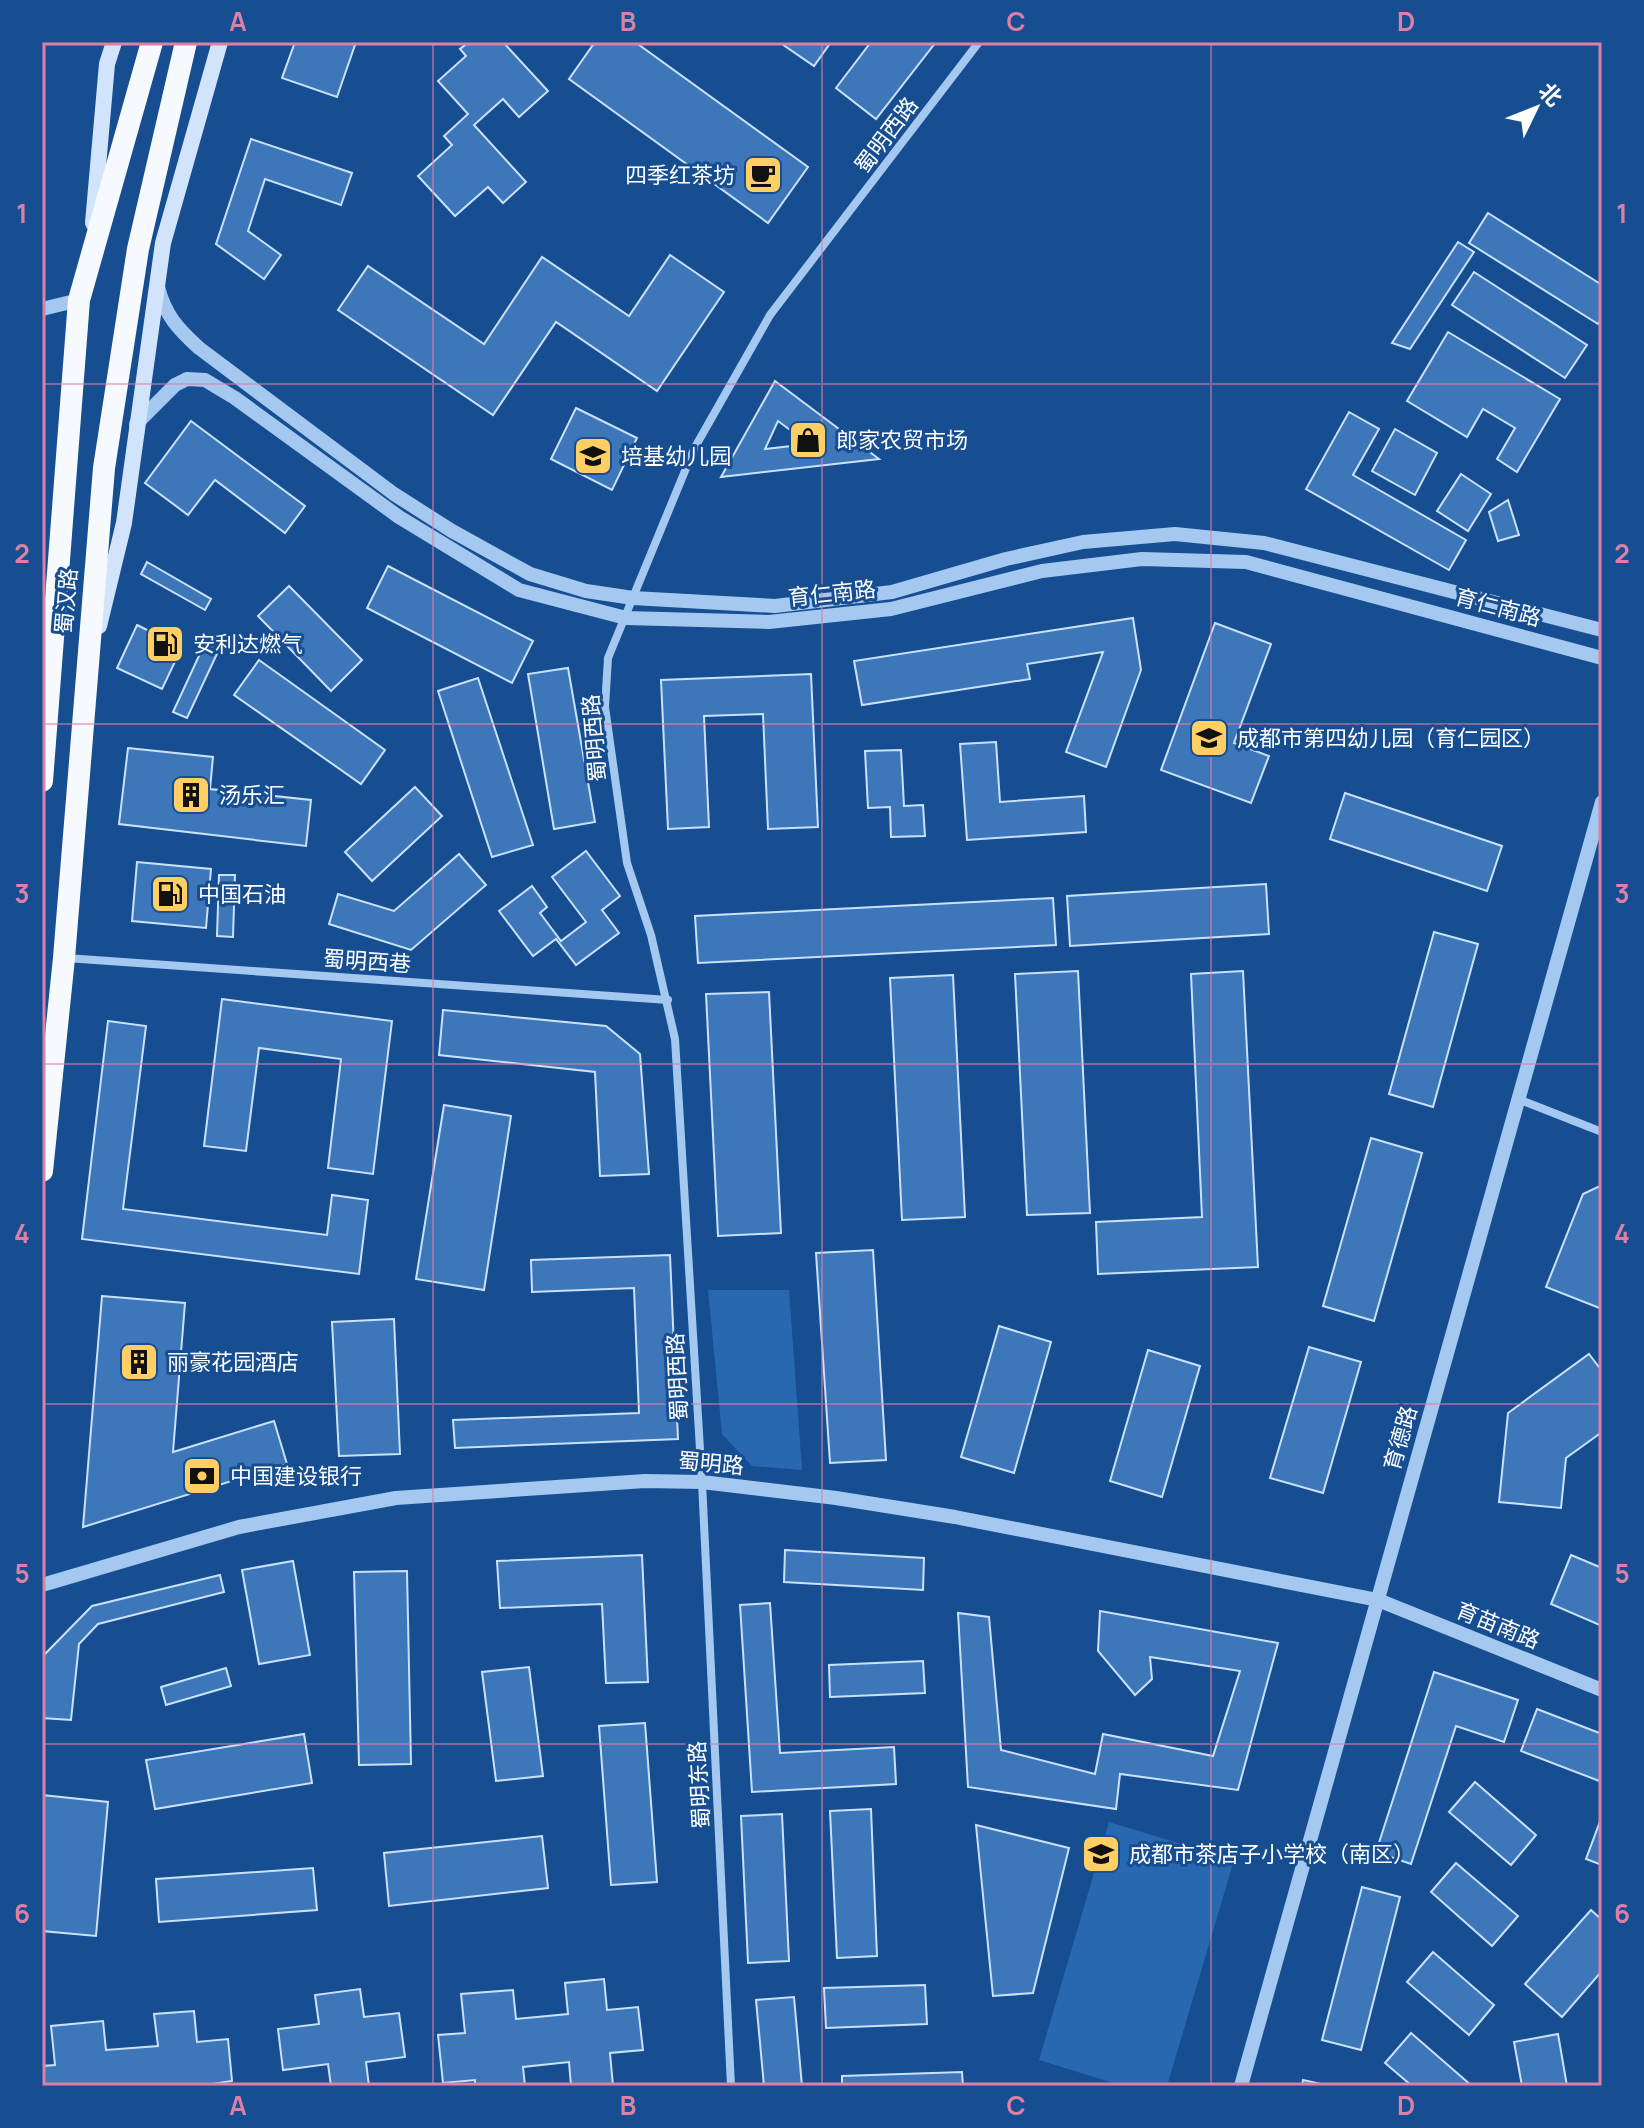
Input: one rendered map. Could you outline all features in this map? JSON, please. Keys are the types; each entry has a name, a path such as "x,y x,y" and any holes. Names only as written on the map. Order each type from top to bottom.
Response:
{"highway":[{"name":"蜀汉路","path":"42,781 79,300 152,42"},
{"name":"蜀汉路","path":"42,1171 64,958 109,436 138,249 186,42"}],"main road":[{"path":"90,264 107,64 114,42"},
{"path":"86,678 124,523 163,243 220,42"}],"street":[{"name":"蜀明西路","path":"702,1482 675,1039 668,1000 627,863 605,707 608,658 694,449 770,315 979,42"},
{"path":"157,283 162,305 173,324 199,348 394,494 530,574 586,591 633,598 775,606 892,592 1006,559 1083,542 1175,534 1264,543 1602,630"},
{"path":"42,309 79,300"},
{"name":"育仁南路","path":"136,424 175,385 187,379 205,380 235,398 399,517 519,590 626,618 769,622 891,609 1042,571 1142,559 1246,562 1602,658"},
{"name":"育德路","path":"1241,2086 1602,802"},
{"name":"蜀明西巷","path":"64,958 668,1000"},
{"path":"1518,1099 1602,1132"},
{"name":"蜀明路","path":"42,1585 239,1527 396,1498 645,1481 702,1482 836,1498 955,1517 1378,1600"},
{"name":"蜀明东路","path":"702,1482 731,2086"},
{"name":"育苗南路","path":"1378,1600 1602,1690"}],"shaded area":[{"path":"708,1290 789,1290 802,1470 752,1466 722,1434"},
{"path":"1109,1822 1234,1860 1167,2086 1123,2086 1039,2060"}],"building":[{"path":"295,42 356,42 337,97 282,78"},
{"path":"469,42 503,42 548,91 519,117 503,99 474,125 526,182 503,203 488,187 455,216 418,176 452,145 444,136 468,114 438,81 466,56 460,49"},
{"path":"595,42 635,42 808,167 768,223 569,79"},
{"path":"779,42 831,42 814,66"},
{"path":"871,42 936,42 876,119 836,88"},
{"path":"251,139 352,173 341,205 265,179 248,231 281,255 264,279 216,244"},
{"path":"1488,213 1602,285 1602,318 1598,324 1469,243"},
{"path":"1458,242 1474,252 1410,349 1392,343"},
{"path":"670,255 724,292 657,391 556,322 493,415 338,310 368,266 484,344 542,257 629,316"},
{"path":"1474,272 1587,345 1565,378 1452,305"},
{"path":"1448,332 1560,399 1517,472 1497,459 1515,428 1483,409 1467,437 1407,401"},
{"path":"775,381 879,459 721,477","holes":["778,421 809,444 765,449"]},
{"path":"576,408 637,438 612,490 551,459"},
{"path":"1349,412 1379,429 1353,475 1466,540 1449,570 1306,489"},
{"path":"191,421 305,506 285,533 215,480 188,515 145,483"},
{"path":"1395,429 1437,453 1415,495 1372,471"},
{"path":"1461,474 1491,494 1468,531 1437,511"},
{"path":"1508,500 1519,535 1498,541 1489,512"},
{"path":"147,562 211,599 205,610 141,574"},
{"path":"388,566 533,641 512,683 367,608"},
{"path":"289,586 362,660 331,691 258,616"},
{"path":"1133,618 1141,670 1106,767 1066,752 1103,652 1027,664 1030,679 862,705 854,661"},
{"path":"1215,623 1271,644 1234,743 1269,756 1251,803 1161,770"},
{"path":"137,625 182,647 162,689 117,668"},
{"path":"209,634 223,641 187,718 173,712"},
{"path":"259,660 385,750 361,784 234,695"},
{"path":"568,668 595,822 554,829 528,674"},
{"path":"811,674 818,827 768,829 763,714 704,716 709,827 668,829 661,680"},
{"path":"478,678 533,845 492,857 438,691"},
{"path":"996,742 1000,802 1084,796 1086,832 967,840 960,744"},
{"name":"汤乐汇","path":"128,748 213,757 210,789 311,800 306,846 119,824"},
{"path":"901,750 904,806 923,805 925,836 891,837 890,807 868,808 865,751"},
{"path":"415,787 442,816 372,881 345,852"},
{"path":"1345,793 1502,846 1487,891 1330,839"},
{"path":"586,851 620,896 602,910 619,933 576,965 556,939 533,956 499,911 532,886 547,907 540,913 561,941 586,922 552,877"},
{"path":"459,854 486,885 411,950 329,924 338,894 394,911"},
{"path":"137,862 211,869 206,928 132,921"},
{"path":"219,875 235,875 233,937 217,936"},
{"path":"1266,884 1269,934 1070,946 1067,896"},
{"path":"1053,898 1056,945 698,963 695,916"},
{"path":"1434,932 1478,944 1433,1107 1389,1094"},
{"path":"1078,971 1090,1213 1027,1215 1015,974"},
{"path":"1243,971 1258,1267 1098,1274 1096,1222 1202,1217 1191,974"},
{"path":"953,975 965,1217 902,1220 890,978"},
{"path":"769,992 781,1233 718,1236 706,994"},
{"path":"222,999 392,1021 373,1174 328,1168 341,1059 259,1048 246,1151 204,1146"},
{"path":"443,1010 606,1026 640,1054 649,1174 600,1176 595,1072 439,1055"},
{"path":"108,1021 146,1026 123,1209 327,1235 332,1195 368,1200 359,1274 82,1239"},
{"path":"444,1105 511,1116 484,1290 416,1279"},
{"path":"1371,1138 1422,1153 1374,1321 1323,1306"},
{"path":"1602,1185 1602,1309 1546,1287 1583,1194"},
{"path":"873,1250 886,1460 830,1463 816,1253"},
{"path":"670,1255 678,1439 455,1448 453,1420 639,1413 634,1288 532,1292 531,1260"},
{"name":"丽豪花园酒店","path":"102,1296 185,1303 173,1452 274,1421 287,1464 83,1527"},
{"path":"394,1319 400,1454 339,1456 332,1322"},
{"path":"999,1326 1051,1342 1014,1473 961,1457"},
{"path":"1309,1347 1361,1362 1323,1493 1270,1478"},
{"path":"1148,1350 1200,1366 1162,1497 1110,1481"},
{"path":"1589,1354 1602,1371 1602,1432 1566,1458 1561,1508 1499,1502 1508,1413"},
{"path":"785,1550 924,1558 923,1590 784,1582"},
{"path":"642,1555 648,1682 606,1683 602,1604 500,1608 497,1561"},
{"path":"1571,1555 1602,1568 1602,1626 1551,1604"},
{"path":"293,1561 310,1655 259,1664 242,1570"},
{"path":"407,1571 411,1764 359,1765 354,1572"},
{"path":"220,1575 224,1592 98,1624 79,1644 71,1720 42,1718 44,1655 92,1606"},
{"path":"770,1603 780,1753 894,1747 896,1784 752,1792 740,1605"},
{"path":"1100,1611 1278,1643 1238,1790 1120,1774 1116,1809 968,1787 958,1613 989,1617 1001,1750 1095,1774 1103,1734 1213,1756 1240,1671 1150,1657 1152,1679 1135,1695 1098,1651"},
{"path":"923,1661 925,1693 830,1697 829,1665"},
{"path":"529,1667 543,1776 496,1781 482,1672"},
{"path":"226,1668 231,1686 166,1705 161,1687"},
{"path":"1434,1672 1518,1700 1504,1742 1456,1726 1411,1864 1376,1852"},
{"path":"1537,1709 1602,1734 1602,1782 1521,1751"},
{"path":"645,1723 657,1882 611,1885 599,1726"},
{"path":"304,1734 312,1783 155,1809 146,1760"},
{"path":"1475,1782 1536,1835 1511,1865 1449,1812"},
{"path":"42,1795 108,1802 96,1936 42,1931"},
{"path":"871,1809 877,1956 837,1958 830,1811"},
{"path":"782,1814 789,1961 748,1963 741,1816"},
{"path":"1602,1816 1602,1865 1586,1859"},
{"path":"976,1825 1069,1848 1033,1993 993,1996"},
{"path":"542,1836 548,1888 389,1906 384,1853"},
{"path":"1456,1863 1518,1916 1492,1946 1431,1892"},
{"path":"313,1868 317,1910 159,1922 156,1879"},
{"path":"1362,1887 1400,1897 1361,2050 1322,2040"},
{"path":"1591,1910 1602,1920 1602,1971 1562,2017 1525,1984"},
{"path":"1433,1952 1494,2005 1469,2035 1407,1982"},
{"path":"604,1979 607,2010 638,2007 643,2050 610,2053 613,2086 571,2086 569,2062 523,2067 525,2086 475,2086 475,2080 443,2083 438,2035 465,2033 461,1994 513,1990 516,2019 568,2014 565,1983"},
{"path":"925,1985 927,2024 826,2028 824,1988"},
{"path":"360,1989 364,2017 399,2013 405,2057 366,2062 369,2086 331,2086 328,2064 283,2070 278,2029 319,2024 315,1995"},
{"path":"794,1997 802,2086 764,2086 756,2000"},
{"path":"194,2011 197,2042 228,2039 232,2081 199,2086 42,2086 42,2066 55,2065 51,2026 103,2021 106,2050 158,2046 154,2014"},
{"path":"1411,2033 1472,2086 1412,2086 1385,2063"},
{"path":"1558,2034 1567,2086 1522,2086 1514,2042"},
{"path":"962,2072 963,2086 842,2086 842,2076"},
{"path":"1303,2080 1330,2086 1302,2086"}],"place":[{"name":"四季红茶坊","path":"763,175"},
{"name":"郎家农贸市场","path":"808,440"},
{"name":"培基幼儿园","path":"593,456"},
{"name":"安利达燃气","path":"165,644"},
{"name":"成都市第四幼儿园（育仁园区）","path":"1209,738"},
{"name":"汤乐汇","path":"191,795"},
{"name":"中国石油","path":"170,894"},
{"name":"丽豪花园酒店","path":"139,1362"},
{"name":"中国建设银行","path":"202,1476"},
{"name":"成都市茶店子小学校（南区）","path":"1101,1854"}]}
